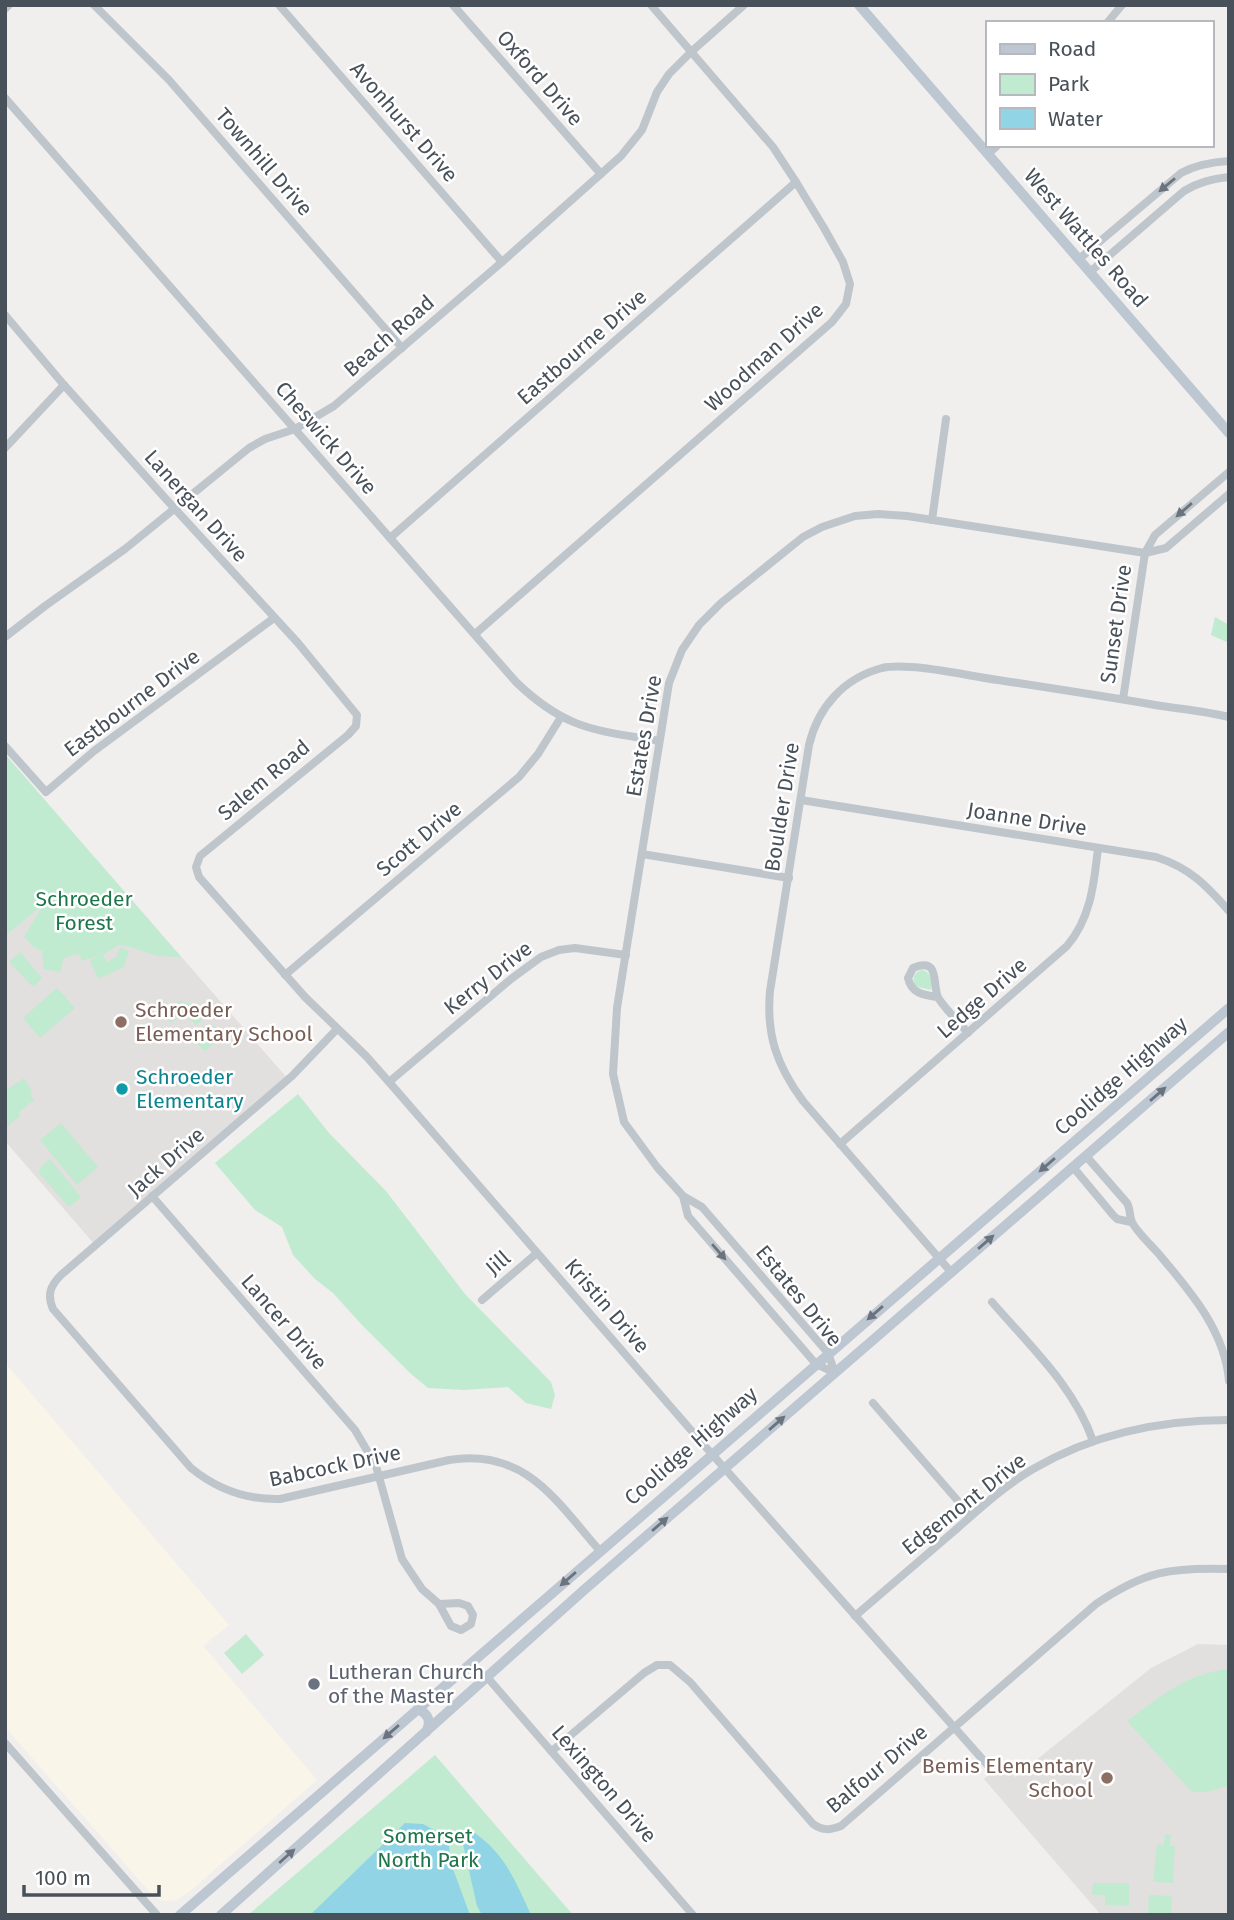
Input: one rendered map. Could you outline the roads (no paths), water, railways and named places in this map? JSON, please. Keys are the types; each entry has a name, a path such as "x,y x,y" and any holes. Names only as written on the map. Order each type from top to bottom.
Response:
{"main road":[{"name":"West Wattles Road","path":"859,5 983,139 988,154 1229,433"},
{"name":"Coolidge Highway","path":"180,1915 1229,1008"},
{"name":"Coolidge Highway","path":"221,1915 609,1569 1229,1032"},
{"path":"600,1551 609,1559 609,1569"},
{"path":"460,1673 457,1682 467,1695"},
{"path":"418,1709 429,1719 426,1732"}],"street":[{"path":"5,9 9,5"},
{"name":"Townhill Drive","path":"94,5 169,80 402,348"},
{"name":"Avonhurst Drive","path":"279,5 502,262"},
{"name":"Oxford Drive","path":"453,5 601,174"},
{"name":"Woodman Drive","path":"475,634 824,329 846,304 848,274 796,182 773,148 650,5"},
{"name":"Beach Road","path":"5,636 125,549 249,448 265,439 295,429 334,406 402,348 621,156 636,138 662,82 744,5"},
{"path":"1109,21 1122,5"},
{"name":"Cheswick Drive","path":"5,98 516,682 542,706 590,729 659,741"},
{"path":"988,154 996,147"},
{"path":"1079,259 1181,173 1206,163 1229,161"},
{"path":"1090,272 1184,191 1195,184 1229,177"},
{"name":"Eastbourne Drive","path":"390,538 796,182"},
{"name":"Lanergan Drive","path":"5,315 64,385 353,707 358,715 358,722"},
{"path":"5,448 64,385"},
{"path":"932,520 946,419"},
{"path":"1145,553 1155,535 1229,472"},
{"path":"1145,553 1166,548 1229,494"},
{"name":"Estates Drive","path":"835,1373 828,1353 702,1207 683,1196 657,1167 624,1122 613,1074 617,1008 669,683 682,650 699,625 721,603 789,546 813,531 855,516 878,514 932,520 1145,553"},
{"name":"Sunset Drive","path":"1123,699 1145,553"},
{"name":"Eastbourne Drive","path":"5,746 46,792 103,744 274,618"},
{"name":"Boulder Drive","path":"951,1272 792,1087 771,1038 770,991 800,800 811,737 823,710 843,687 861,676 893,667 911,667 1229,717"},
{"name":"Scott Drive","path":"285,975 510,785 538,754 561,717"},
{"name":"Salem Road","path":"196,867 204,852 354,730 358,722"},
{"name":"Joanne Drive","path":"800,800 1145,854 1177,864 1204,883 1229,911"},
{"name":"Ledge Drive","path":"840,1144 1074,938 1088,908 1098,848"},
{"path":"642,854 789,878"},
{"name":"Kristin Drive","path":"196,867 199,877 285,975 366,1056 712,1454 992,1770"},
{"name":"Kerry Drive","path":"389,1082 541,957 559,950 575,948 626,955"},
{"path":"937,997 968,1033"},
{"name":"Jack Drive","path":"50,1293 52,1285 61,1275 292,1076 337,1029"},
{"path":"1086,1156 1127,1203 1131,1222 1208,1317 1222,1350 1229,1381"},
{"path":"1073,1167 1117,1219 1131,1222"},
{"name":"Lancer Drive","path":"152,1196 355,1430 373,1458 380,1476 402,1559 422,1589 439,1604"},
{"name":"Estates Drive","path":"683,1196 688,1216 816,1364 835,1373"},
{"name":"Jill","path":"482,1300 537,1252"},
{"name":"Babcock Drive","path":"50,1293 51,1303 57,1314 178,1453 200,1475 220,1488 241,1496 280,1499 464,1458 476,1458 516,1468 538,1482 600,1551"},
{"path":"992,1302 1054,1372 1072,1398 1093,1441"},
{"path":"873,1403 971,1516"},
{"name":"Edgemont Drive","path":"855,1616 971,1516 1033,1469 1093,1441 1165,1423 1229,1420"},
{"name":"Balfour Drive","path":"552,1751 644,1673 657,1665 670,1665 690,1682 813,1824 824,1830 831,1829 841,1826 1096,1604 1111,1594 1149,1576 1171,1570 1229,1569"},
{"name":"Lexington Drive","path":"487,1677 693,1915"},
{"path":"5,1743 158,1915"}],"water":[{"path":"405,1823 423,1824 440,1833 449,1845 450,1861 470,1915 310,1915"},
{"path":"470,1830 500,1857 514,1878 531,1915 482,1915 477,1906 463,1844"}],"place":[{"name":"Schroeder Elementary School","path":"121,1022"},
{"name":"Schroeder Elementary","path":"122,1089"},
{"name":"Lutheran Church of the Master","path":"314,1684"},
{"name":"Bemis Elementary School","path":"1107,1778"}],"park label":[{"name":"Schroeder Forest","path":"84,911"},
{"name":"Somerset North Park","path":"428,1848"}]}
